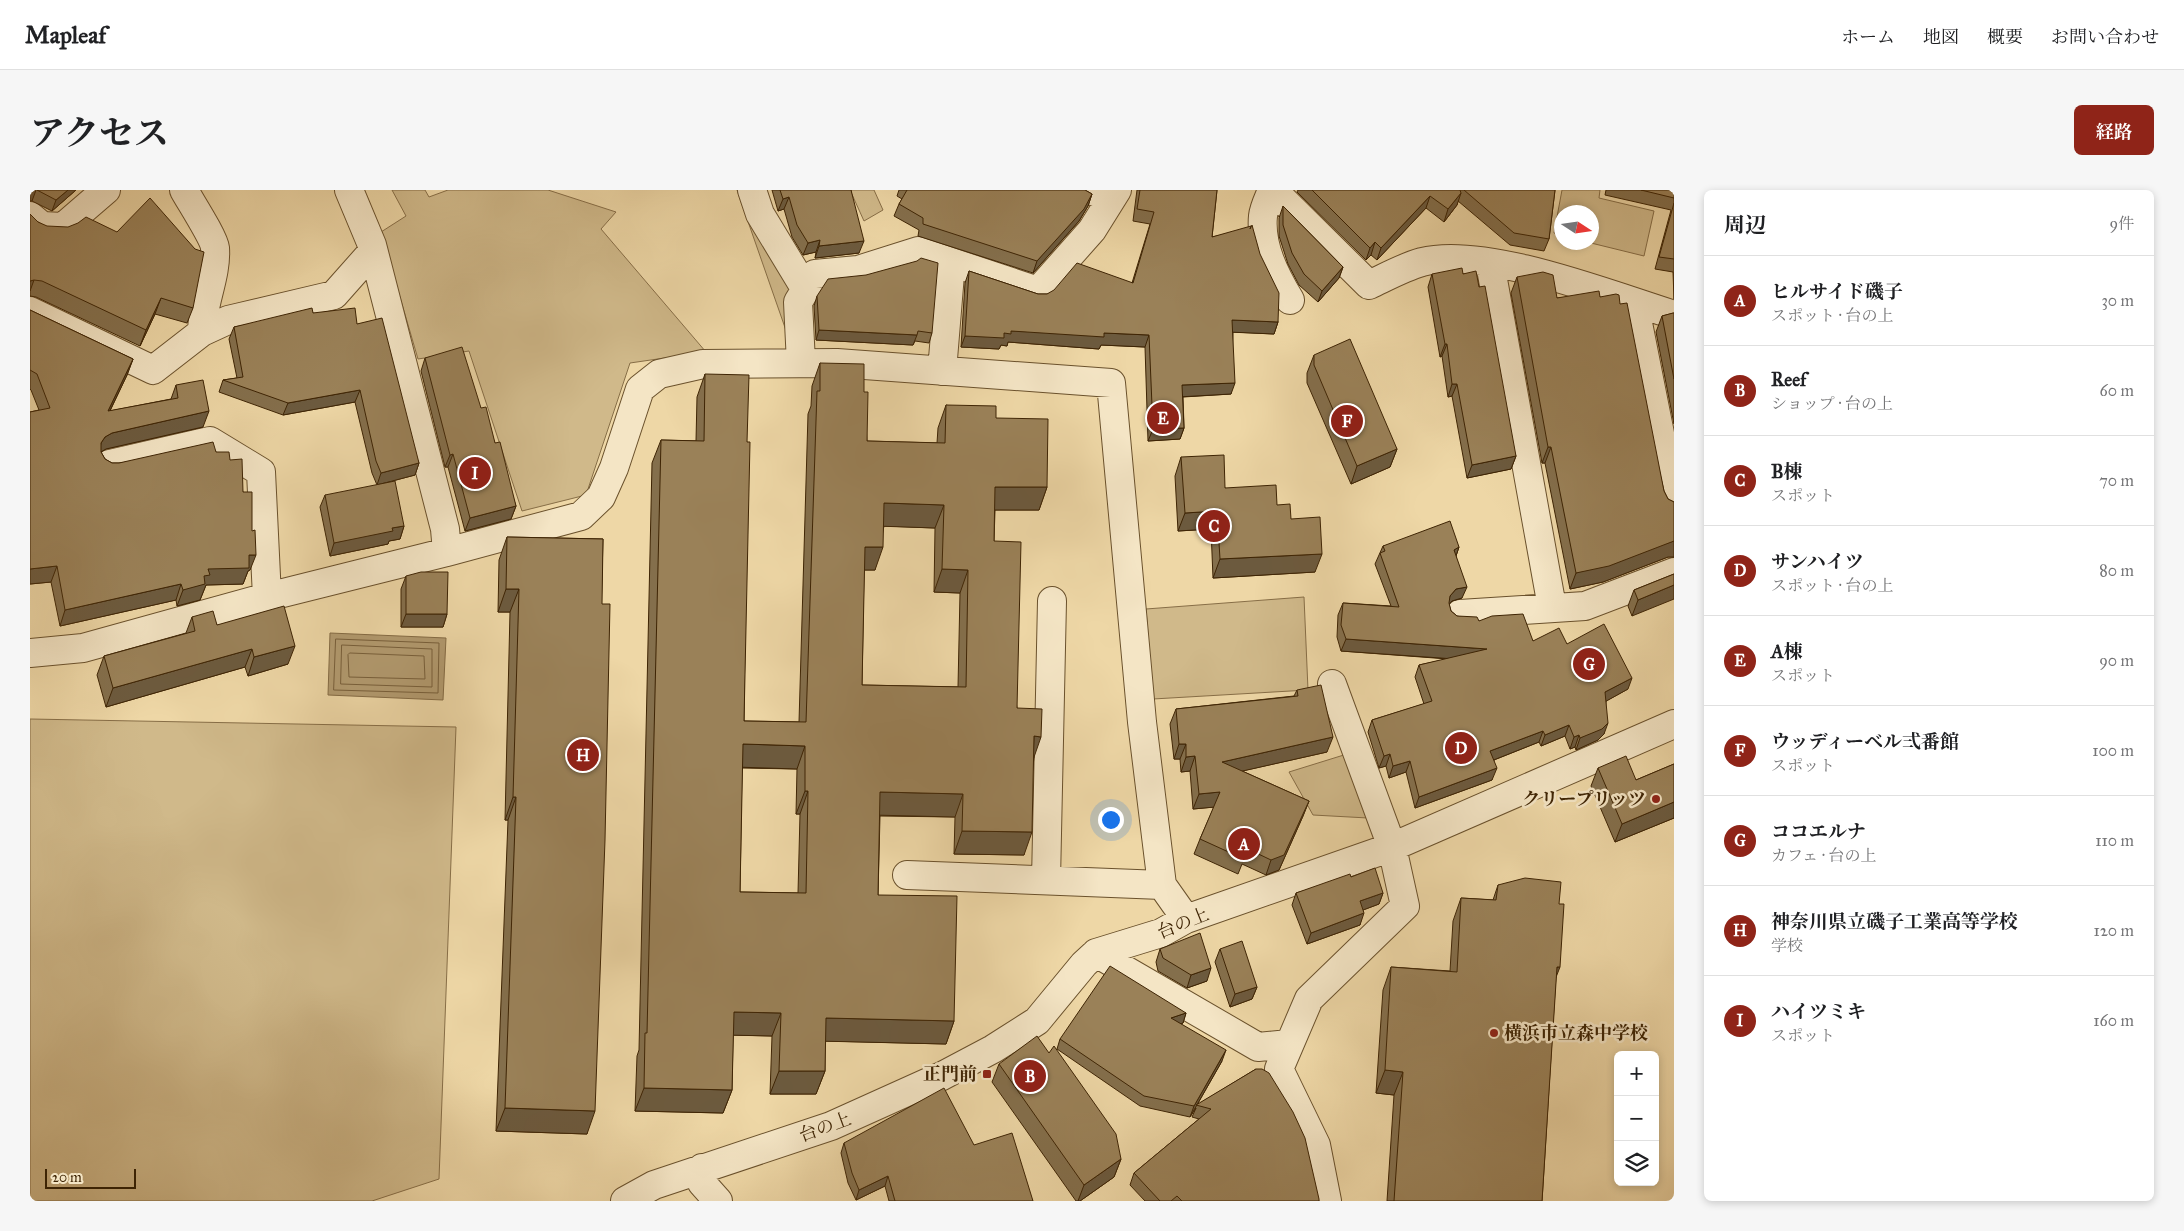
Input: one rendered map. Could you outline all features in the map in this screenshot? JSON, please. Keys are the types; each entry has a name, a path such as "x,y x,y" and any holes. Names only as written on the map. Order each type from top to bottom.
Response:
{"street":[{"path":"30,216 42,226 63,227 106,190"},
{"path":"184,190 215,246 214,268 202,319 202,332"},
{"path":"349,190 373,251 446,529 447,552"},
{"path":"752,190 760,214 806,290"},
{"path":"1290,300 1276,276 1264,240 1263,215 1273,190 1369,285 1422,262 1467,259 1490,262 1550,277 1674,315"},
{"path":"801,363 798,302 815,274 858,270 918,251 1038,291 1092,230 1106,193"},
{"path":"30,311 153,370 202,332 228,320 334,295 373,251"},
{"path":"942,371 951,262"},
{"path":"1490,262 1552,607"},
{"path":"1634,303 1674,504"},
{"path":"30,653 84,648 267,597 581,516 601,497 614,468 640,389 659,374 703,364 837,363 1111,383 1142,722 1162,885 1186,919"},
{"path":"110,464 210,441 261,472 267,597"},
{"path":"1460,614 1585,606 1674,572"},
{"path":"1046,880 1052,601"},
{"path":"1327,1201 1316,1145 1279,1069 1309,999 1405,906 1392,847 1332,684"},
{"name":"台の上","path":"626,1201 654,1185 858,1115 994,1049 1037,1021 1084,964 1096,953 1161,933 1186,919 1392,847 1674,724"},
{"path":"907,875 1162,885"},
{"path":"1096,953 1258,1047 1290,1044"},
{"path":"702,1168 702,1183 718,1201"}],"shaded area":[{"path":"392,190 425,190 429,197 448,190 548,190 616,212 601,229 706,352 630,363 586,495 522,511 469,351 418,359 381,232 406,216"},
{"path":"737,190 745,190 790,283 789,339"},
{"path":"850,190 874,190 883,210 864,221"},
{"path":"1562,190 1600,190 1599,198 1654,211 1644,256 1599,245 1599,205 1559,205"},
{"path":"1304,597 1308,690 1153,699 1146,609"},
{"path":"30,719 456,727 439,1179 372,1201 30,1201"},
{"path":"1347,754 1368,818 1313,815 1289,772"}],"water":[{"path":"330,633 446,638 443,700 328,695"}],"building":[{"path":"37,190 68,190 56,200"},
{"path":"780,190 851,190 864,241 819,246 820,240 808,243 797,225 789,197 783,199"},
{"path":"907,190 1085,190 1092,194 1084,209 1037,261 923,224 923,218 899,204"},
{"path":"1140,190 1217,190 1212,237 1251,226 1250,229 1252,225 1260,254 1279,293 1278,322 1232,320 1235,383 1182,385 1184,428 1153,429 1149,335 1104,333 1104,337 1011,331 1011,334 1004,333 1004,338 965,336 969,271 1038,294 1047,294 1054,290 1077,263 1133,283 1154,212 1137,209"},
{"path":"1312,190 1460,190 1461,193 1448,209 1430,196 1381,248 1375,242 1370,248"},
{"path":"1464,190 1555,190 1549,239 1514,233"},
{"path":"1641,190 1674,190 1674,198"},
{"path":"150,198 195,249 204,252 193,308 161,298 146,330 42,281 30,281 30,214 38,222 47,226 68,227 86,217 117,232"},
{"path":"1674,203 1674,259 1659,257"},
{"path":"1283,206 1343,267 1322,291 1304,274 1292,253 1283,225"},
{"path":"921,258 938,263 932,333 918,331 917,335 819,330 817,296 828,279 866,275 917,261"},
{"path":"1462,268 1463,274 1476,271 1479,287 1485,286 1516,456 1472,465 1457,384 1452,384 1447,344 1445,344 1432,274"},
{"path":"1543,272 1553,275 1557,298 1599,291 1600,297 1616,294 1619,295 1620,304 1627,303 1664,491 1668,499 1674,502 1674,541 1609,566 1576,573 1551,447 1548,447 1517,277"},
{"path":"312,308 313,313 355,308 357,324 382,318 419,463 381,473 376,461 360,390 288,403 223,380 243,377 234,327"},
{"path":"30,310 133,359 108,411 178,398 176,385 203,380 209,411 112,433 105,437 101,443 101,452 105,459 112,463 119,463 213,442 216,452 229,452 230,460 242,459 243,492 252,492 252,531 255,530 256,555 249,555 249,568 208,569 210,575 204,576 205,584 183,590 181,584 65,610 57,566 30,569 30,412 50,408 37,374 30,370"},
{"path":"1674,313 1674,379 1662,316"},
{"path":"1350,339 1397,449 1357,466 1314,365 1314,355"},
{"path":"462,347 481,408 486,407 495,443 500,442 516,506 470,518 453,454 450,455 425,358"},
{"path":"820,363 864,364 864,392 868,392 867,441 945,443 946,405 996,406 996,418 1048,419 1047,487 995,487 994,541 1021,542 1017,708 1042,709 1041,737 1034,736 1032,832 962,831 963,794 880,792 878,895 957,896 954,1021 826,1018 825,1071 779,1071 781,1013 734,1012 732,1090 644,1088 645,1033 647,1033 661,440 704,441 705,374 749,375 747,442 750,442 744,721 806,722 817,391 820,391","holes":["884,503 944,505 942,569 968,570 966,687 862,685 865,547 883,547","743,744 805,746 805,791 808,791 806,893 740,892"]},
{"path":"1224,455 1225,488 1276,485 1277,505 1290,504 1291,519 1320,517 1322,554 1220,559 1217,511 1185,513 1181,457"},
{"path":"395,481 404,526 392,528 393,531 334,543 325,495"},
{"path":"1450,521 1459,547 1454,550 1467,587 1456,589 1450,596 1451,611 1457,616 1477,617 1479,621 1492,616 1523,614 1533,641 1559,628 1567,644 1604,624 1632,678 1605,692 1608,723 1602,729 1580,738 1579,735 1574,737 1569,725 1545,735 1543,731 1490,751 1497,768 1419,797 1410,761 1393,766 1390,754 1384,756 1372,720 1432,701 1419,665 1487,649 1346,639 1341,625 1343,603 1399,607 1380,553 1385,551 1383,546"},
{"path":"507,537 603,539 602,604 610,604 605,840 595,1111 505,1108 516,797 513,797 519,589 506,589"},
{"path":"421,572 448,572 447,614 406,614 406,576"},
{"path":"1674,574 1674,585 1638,600 1634,590"},
{"path":"284,606 295,646 254,657 252,649 113,688 104,656 195,631 192,617 213,611 217,625"},
{"path":"1321,685 1333,737 1222,762 1309,801 1284,855 1271,860 1248,849 1244,859 1200,839 1220,792 1199,794 1195,756 1186,757 1186,744 1179,744 1176,709 1298,696 1297,690"},
{"path":"1626,756 1636,780 1674,764 1674,802 1622,824 1598,768"},
{"path":"1375,868 1383,893 1360,901 1364,913 1311,933 1296,893 1350,874 1351,877"},
{"path":"1525,878 1561,882 1559,904 1564,904 1560,967 1557,967 1542,1201 1394,1201 1403,1072 1385,1070 1391,967 1457,972 1461,898 1496,900 1498,885"},
{"path":"1200,933 1211,968 1191,975 1163,958 1160,949"},
{"path":"1242,941 1257,987 1235,994 1220,949"},
{"path":"1110,966 1186,1013 1171,1018 1226,1050 1194,1106 1144,1096 1060,1039"},
{"path":"1037,1036 1049,1053 1054,1046 1116,1134 1121,1159 1084,1185 999,1064"},
{"path":"1256,1069 1262,1069 1269,1073 1293,1112 1305,1138 1319,1201 1182,1201 1177,1196 1171,1201 1160,1201 1134,1173 1211,1109 1196,1105"},
{"path":"944,1088 974,1145 1012,1133 1033,1201 895,1201 888,1176 859,1190 844,1143"}],"place":[{"name":"A棟","path":"1163,418"},
{"name":"ウッディーベル弍番館","path":"1347,421"},
{"name":"ハイツミキ","path":"475,473"},
{"name":"B棟","path":"1214,526"},
{"name":"ココエルナ","path":"1589,664"},
{"name":"サンハイツ","path":"1461,748"},
{"name":"神奈川県立磯子工業高等学校","path":"583,755"},
{"name":"クリープリッツ","path":"1656,799"},
{"name":"ヒルサイド磯子","path":"1244,844"},
{"name":"横浜市立森中学校","path":"1494,1033"},
{"name":"正門前","path":"987,1074"},
{"name":"Reef","path":"1030,1076"}]}
